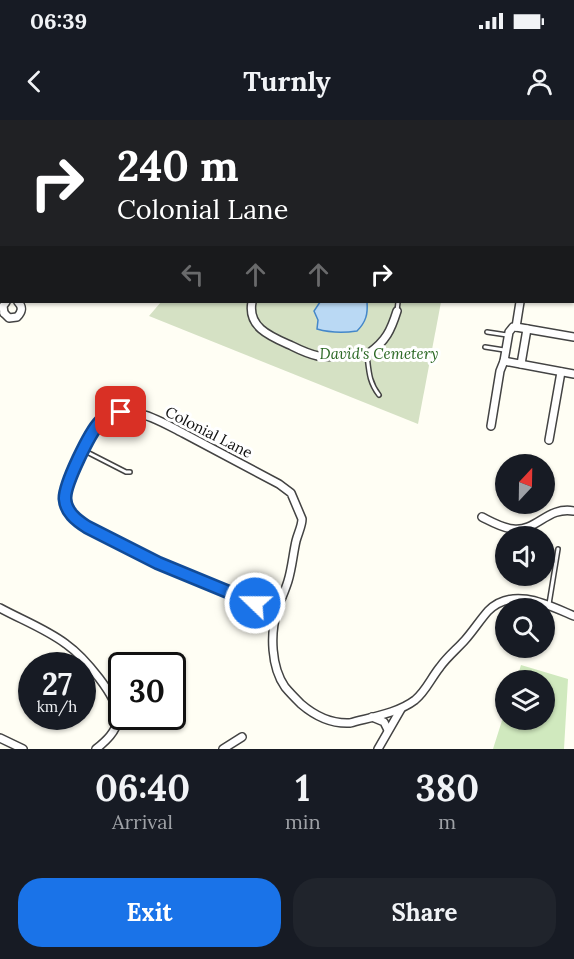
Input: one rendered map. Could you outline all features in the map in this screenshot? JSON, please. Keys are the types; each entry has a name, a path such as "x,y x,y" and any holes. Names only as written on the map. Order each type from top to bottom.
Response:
{"street":[{"path":"2,315 9,318 17,317 22,307 19,303"},
{"path":"252,303 251,309 256,323 262,331 306,353 318,356 367,355 382,342 391,330 397,311"},
{"path":"516,327 520,303"},
{"path":"491,426 498,378 511,329 516,327 574,337"},
{"path":"521,364 527,329"},
{"path":"504,361 574,374"},
{"path":"549,440 561,372"},
{"name":"Colonial Lane","path":"276,613 158,563 80,522 69,512 65,492 83,450 96,427 108,417 121,412 138,413 164,423 279,484 291,493 302,523 288,583 276,613 274,656 280,678 292,695 314,714 330,721 350,723 401,709 420,694 440,667 487,612 495,606"},
{"path":"482,517 503,527 516,530 529,527 550,513 564,510 574,511"},
{"path":"0,608 72,648 93,671 110,695 117,711 117,722 110,736 96,749"},
{"name":"Colonial Lane","path":"555,608 574,616"},
{"path":"378,749 401,709"},
{"path":"372,717 384,723 388,730"},
{"path":"223,749 242,737"},
{"path":"0,738 23,749"}],"lane":[{"path":"397,311 398,303"},
{"path":"488,332 509,335"},
{"path":"485,347 506,350"},
{"path":"367,355 372,386 380,395"},
{"path":"83,450 129,472"},
{"path":"550,598 558,549"}],"green space":[{"name":"David's Cemetery","path":"160,303 441,303 418,424 149,316"},
{"path":"521,665 538,670 519,670"},
{"path":"555,675 568,679 564,749 493,749 499,730 555,730"}],"water":[{"path":"319,303 367,303 366,318 357,331 337,332 317,329 318,320 314,311"}],"route":[{"path":"121,412 100,422 80,456 65,492 69,512 87,527 136,552 255,603"}]}
